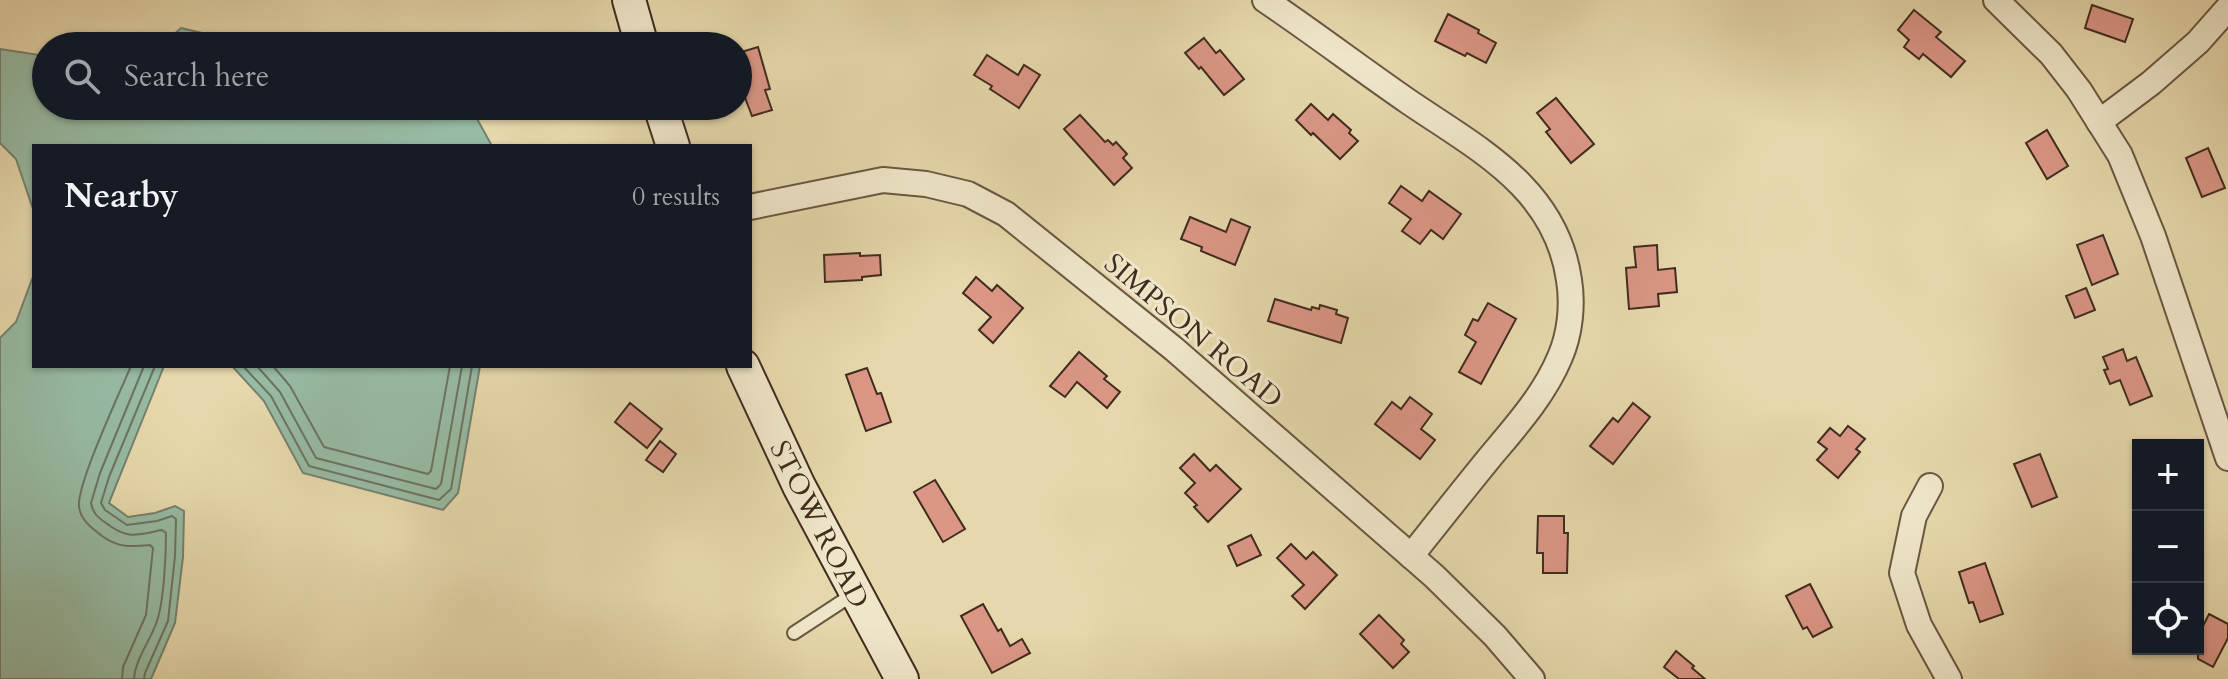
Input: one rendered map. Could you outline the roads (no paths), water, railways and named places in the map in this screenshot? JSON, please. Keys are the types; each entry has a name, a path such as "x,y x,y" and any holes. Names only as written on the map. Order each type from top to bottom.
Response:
{"street":[{"path":"629,0 638,32"},
{"path":"1265,0 1489,155 1527,189 1551,225 1566,257 1570,290 1569,321 1561,355 1542,393 1411,556"},
{"path":"1996,0 2051,54 2079,90 2120,155 2153,236 2226,443"},
{"path":"2099,122 2198,42 2228,8"},
{"path":"665,120 672,144"},
{"name":"SIMPSON ROAD","path":"752,207 883,180 926,184 968,194 1006,214 1163,340 1411,556 1466,605 1532,679"},
{"name":"STOW ROAD","path":"744,368 792,473 902,679"},
{"path":"1930,486 1914,516 1902,573 1919,625 1949,679"}],"lane":[{"path":"794,633 855,593"}],"water":[{"path":"181,28 198,32 177,32"},
{"path":"0,49 32,54 32,120 478,120 491,144 32,144 32,206 16,159 0,143"},
{"path":"32,279 32,368 163,368 109,503 128,517 175,506 184,511 183,557 175,623 151,679 0,679 0,338 16,322"},
{"path":"234,368 480,368 458,493 443,510 303,473 264,401"}]}
